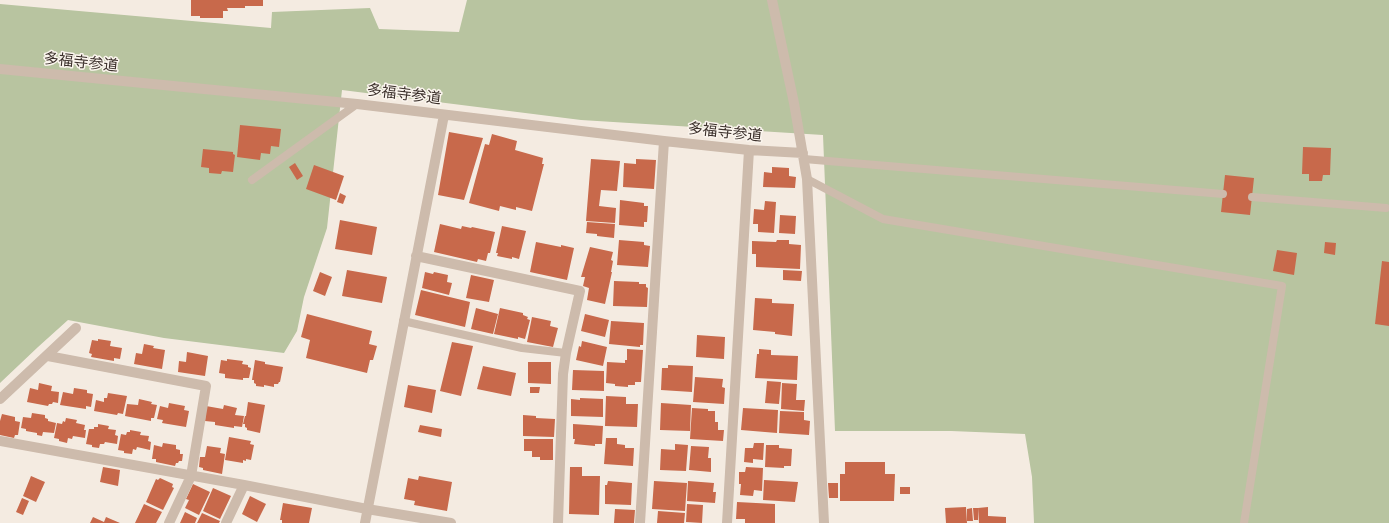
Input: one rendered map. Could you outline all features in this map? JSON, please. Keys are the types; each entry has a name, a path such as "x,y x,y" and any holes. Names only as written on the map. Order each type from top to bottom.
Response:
{"street":[{"path":"772,0 807,179 824,523"},
{"name":"多福寺参道","path":"0,69 357,104 803,156"},
{"path":"365,523 444,115"},
{"path":"640,523 664,141"},
{"path":"727,523 749,150"},
{"path":"416,256 580,291 563,374 558,523"},
{"path":"0,399 48,356 76,328"},
{"path":"48,356 206,386 191,476 169,523"},
{"path":"0,441 367,509 451,523"},
{"path":"226,523 244,485"}],"lane":[{"path":"252,180 357,104"},
{"path":"803,156 1223,194"},
{"path":"807,179 883,219 1282,286 1244,523"},
{"path":"1252,197 1386,208"},
{"path":"403,321 522,348 566,354"}],"green space":[{"path":"467,0 1389,0 1389,523 1034,523 1032,477 1025,434 951,431 835,431 823,135 581,120 342,90 327,228 304,297 297,331 284,353 164,338 68,320 0,383 0,4 271,28 272,12 370,8 379,29 459,32"}],"building":[{"path":"191,0 263,0 263,6 227,8 228,11 223,11 223,18 200,18 200,16 191,16"},
{"path":"240,125 281,129 279,147 271,146 270,154 261,153 260,160 237,157"},
{"path":"449,132 483,138 464,200 438,195"},
{"path":"492,134 517,141 515,150 543,158 542,164 544,164 532,211 516,207 516,210 500,206 499,211 469,203 485,144 489,145"},
{"path":"1303,147 1331,148 1330,175 1323,175 1322,181 1309,181 1309,174 1302,174"},
{"path":"203,149 233,152 235,155 233,172 222,171 221,174 209,173 209,168 201,167"},
{"path":"591,159 620,161 617,191 601,190 599,206 616,208 615,223 586,221"},
{"path":"636,159 656,160 654,189 623,187 624,163 636,164"},
{"path":"295,163 303,176 297,180 289,167"},
{"path":"314,165 344,176 336,200 306,189"},
{"path":"772,167 789,168 789,176 796,177 795,188 763,187 764,172 772,173"},
{"path":"1225,175 1254,178 1250,215 1221,212"},
{"path":"340,193 346,196 343,204 337,202"},
{"path":"620,200 644,203 644,206 648,206 647,222 644,222 644,227 619,225"},
{"path":"765,201 776,202 774,233 758,232 758,224 753,224 754,209 764,210"},
{"path":"780,215 796,216 795,234 779,233"},
{"path":"340,220 377,227 372,255 335,249"},
{"path":"587,222 615,224 614,238 586,233"},
{"path":"440,224 461,229 462,226 495,232 490,253 488,253 486,261 478,259 477,262 434,252"},
{"path":"502,226 526,231 519,259 497,256 498,253 496,253"},
{"path":"619,240 644,242 644,245 650,246 648,267 617,265"},
{"path":"777,240 789,240 789,244 801,245 800,269 756,267 756,254 752,254 752,241 776,242"},
{"path":"536,242 574,248 567,280 530,272"},
{"path":"1325,242 1336,243 1335,255 1324,253"},
{"path":"590,247 613,252 611,260 613,261 612,272 605,304 587,300 589,288 583,286 585,277 581,277"},
{"path":"1277,250 1297,253 1294,275 1273,271"},
{"path":"1382,261 1389,262 1389,326 1375,324"},
{"path":"347,270 387,277 382,303 342,296"},
{"path":"783,270 802,271 801,281 783,280"},
{"path":"320,272 332,277 325,296 313,291"},
{"path":"425,272 448,275 447,282 452,283 449,295 422,288"},
{"path":"471,275 494,280 489,302 466,298"},
{"path":"614,281 639,282 639,284 646,284 646,287 648,288 647,307 613,306"},
{"path":"421,290 470,302 465,327 415,315"},
{"path":"755,298 772,299 772,303 794,304 792,336 775,334 775,332 753,330"},
{"path":"476,308 498,314 493,334 471,329"},
{"path":"500,308 523,313 523,315 528,317 527,319 530,320 525,339 494,334"},
{"path":"307,314 372,331 369,344 377,346 373,360 370,360 367,373 306,358 310,340 301,337"},
{"path":"585,314 609,320 605,337 581,331"},
{"path":"532,317 551,321 550,326 558,328 553,347 527,342"},
{"path":"611,321 644,323 643,345 640,345 640,347 609,344"},
{"path":"697,335 725,337 724,359 696,357"},
{"path":"98,339 111,341 110,346 122,348 120,359 114,358 114,361 91,357 92,354 89,353 92,340 98,341"},
{"path":"582,341 607,347 603,366 576,360 579,346 581,347"},
{"path":"452,342 473,346 461,396 440,391"},
{"path":"144,344 154,346 153,348 165,350 162,369 134,364 136,353 142,354"},
{"path":"627,349 643,350 641,382 635,382 635,385 628,385 628,387 615,386 615,384 606,383 607,362 625,363 625,360 627,360"},
{"path":"759,349 771,350 771,355 798,356 797,380 755,378 757,354 759,354"},
{"path":"187,352 208,356 205,376 178,372 179,361 186,362"},
{"path":"227,359 243,361 242,364 248,365 248,367 251,368 249,378 243,378 243,380 225,378 225,374 219,373 221,360 227,361"},
{"path":"255,360 265,362 265,364 283,367 280,382 278,384 274,384 274,387 264,385 264,387 256,386 254,380 252,380"},
{"path":"528,362 551,362 551,384 528,383"},
{"path":"668,365 693,366 692,392 661,390 662,368 668,368"},
{"path":"483,366 516,373 511,396 477,389"},
{"path":"573,370 604,371 604,391 572,390"},
{"path":"695,377 723,379 722,387 725,388 724,404 693,402"},
{"path":"767,381 781,382 779,404 765,403"},
{"path":"39,383 52,386 51,391 59,392 58,403 53,402 48,406 27,402 30,388 38,390"},
{"path":"782,383 797,384 796,400 805,400 804,411 781,409"},
{"path":"408,385 436,390 432,413 404,407"},
{"path":"530,387 540,387 539,393 530,393"},
{"path":"74,388 87,390 87,393 93,394 91,407 86,406 86,409 60,405 63,392 73,394"},
{"path":"108,393 127,396 123,414 118,413 117,415 94,411 96,400 104,402 104,398 107,398"},
{"path":"606,396 626,397 626,404 638,404 637,427 605,426"},
{"path":"580,398 603,399 603,417 571,416 571,399 580,400"},
{"path":"139,399 152,402 151,404 157,405 154,418 151,418 151,421 125,416 127,404 138,405"},
{"path":"248,402 265,405 260,433 247,430 245,424 243,424"},
{"path":"169,403 185,406 184,410 189,411 186,427 162,423 163,420 157,419 160,406 168,408"},
{"path":"661,403 691,405 690,431 660,430"},
{"path":"224,405 237,408 235,415 244,416 242,427 234,426 234,428 215,425 215,422 205,421 206,406 223,409"},
{"path":"692,408 715,411 715,422 718,422 718,430 724,430 723,441 690,439"},
{"path":"743,408 778,410 777,433 741,430"},
{"path":"780,411 804,412 804,420 810,421 809,435 779,433"},
{"path":"32,413 45,415 45,418 48,419 48,421 56,423 54,433 43,432 42,436 21,428 23,417 31,418"},
{"path":"2,414 15,417 15,421 20,422 18,435 15,435 14,438 0,435 0,421"},
{"path":"523,415 536,416 536,418 555,419 554,437 523,436"},
{"path":"66,418 77,420 76,423 85,425 85,438 73,436 72,439 68,438 67,443 54,438 57,423 62,424 63,421 65,422"},
{"path":"98,424 109,426 108,429 116,430 115,435 118,436 117,444 105,442 104,444 100,444 99,448 86,444 89,429 98,427"},
{"path":"573,424 603,426 602,444 595,444 595,446 574,444 575,439 573,439"},
{"path":"420,425 442,429 441,437 418,432"},
{"path":"130,430 141,432 140,435 149,436 148,441 151,442 150,450 137,447 136,450 133,449 132,454 124,453 124,451 118,450 121,434 126,435 127,432 130,432"},
{"path":"229,437 251,441 250,444 254,445 251,460 243,460 243,463 225,460"},
{"path":"606,438 617,438 617,444 625,445 625,448 634,448 633,466 604,464"},
{"path":"524,439 553,439 553,460 540,460 540,457 532,457 532,451 524,451"},
{"path":"163,443 176,445 176,449 180,450 180,454 183,454 182,461 176,463 175,466 156,462 156,459 152,459 154,445 162,447"},
{"path":"754,443 764,443 763,460 753,459 753,463 744,462 745,448 753,448"},
{"path":"675,444 688,445 686,471 660,470 661,449 675,450"},
{"path":"766,445 779,445 779,448 792,449 791,466 784,466 784,468 765,467"},
{"path":"207,446 221,448 220,453 225,454 222,474 203,470 203,468 199,467 200,457 205,457"},
{"path":"691,446 709,447 708,458 711,458 711,472 689,470"},
{"path":"845,462 885,462 885,474 895,474 894,501 840,501 840,474 845,474"},
{"path":"103,467 120,470 118,486 100,482"},
{"path":"570,467 582,467 582,476 600,476 599,515 569,514"},
{"path":"746,467 763,468 762,491 754,490 753,496 740,495 741,484 739,484 739,472 745,472"},
{"path":"31,476 45,482 36,502 23,496"},
{"path":"419,476 452,482 447,511 414,505 415,501 404,499 408,478 418,480"},
{"path":"160,478 173,484 172,487 174,488 163,510 146,502 156,479 158,480"},
{"path":"764,480 798,482 795,502 763,500"},
{"path":"608,481 632,483 631,505 605,504 605,485 607,485"},
{"path":"654,481 687,483 685,511 652,509"},
{"path":"688,481 714,483 713,492 716,492 715,503 687,501"},
{"path":"828,483 838,483 838,498 829,498"},
{"path":"193,484 210,492 199,515 185,508 189,500 186,499"},
{"path":"900,487 910,487 910,494 900,494"},
{"path":"213,488 231,496 220,519 203,511"},
{"path":"250,496 266,504 257,522 242,514"},
{"path":"22,498 29,501 23,515 16,512"},
{"path":"737,502 775,504 775,523 745,523 745,519 736,519"},
{"path":"283,503 312,508 309,523 282,523 282,520 280,520"},
{"path":"144,504 162,512 156,523 135,523"},
{"path":"687,504 703,505 702,523 686,522"},
{"path":"966,507 967,523 946,523 945,508"},
{"path":"988,507 988,516 1006,517 1006,523 979,523 978,508"},
{"path":"972,508 973,521 967,521 967,509"},
{"path":"973,508 978,508 978,520 974,520"},
{"path":"615,509 635,510 634,523 614,523"},
{"path":"658,511 685,513 684,523 657,523"},
{"path":"185,512 197,518 195,523 180,523"},
{"path":"202,513 220,521 219,523 197,523"},
{"path":"93,517 104,522 106,517 120,523 90,523"}]}
